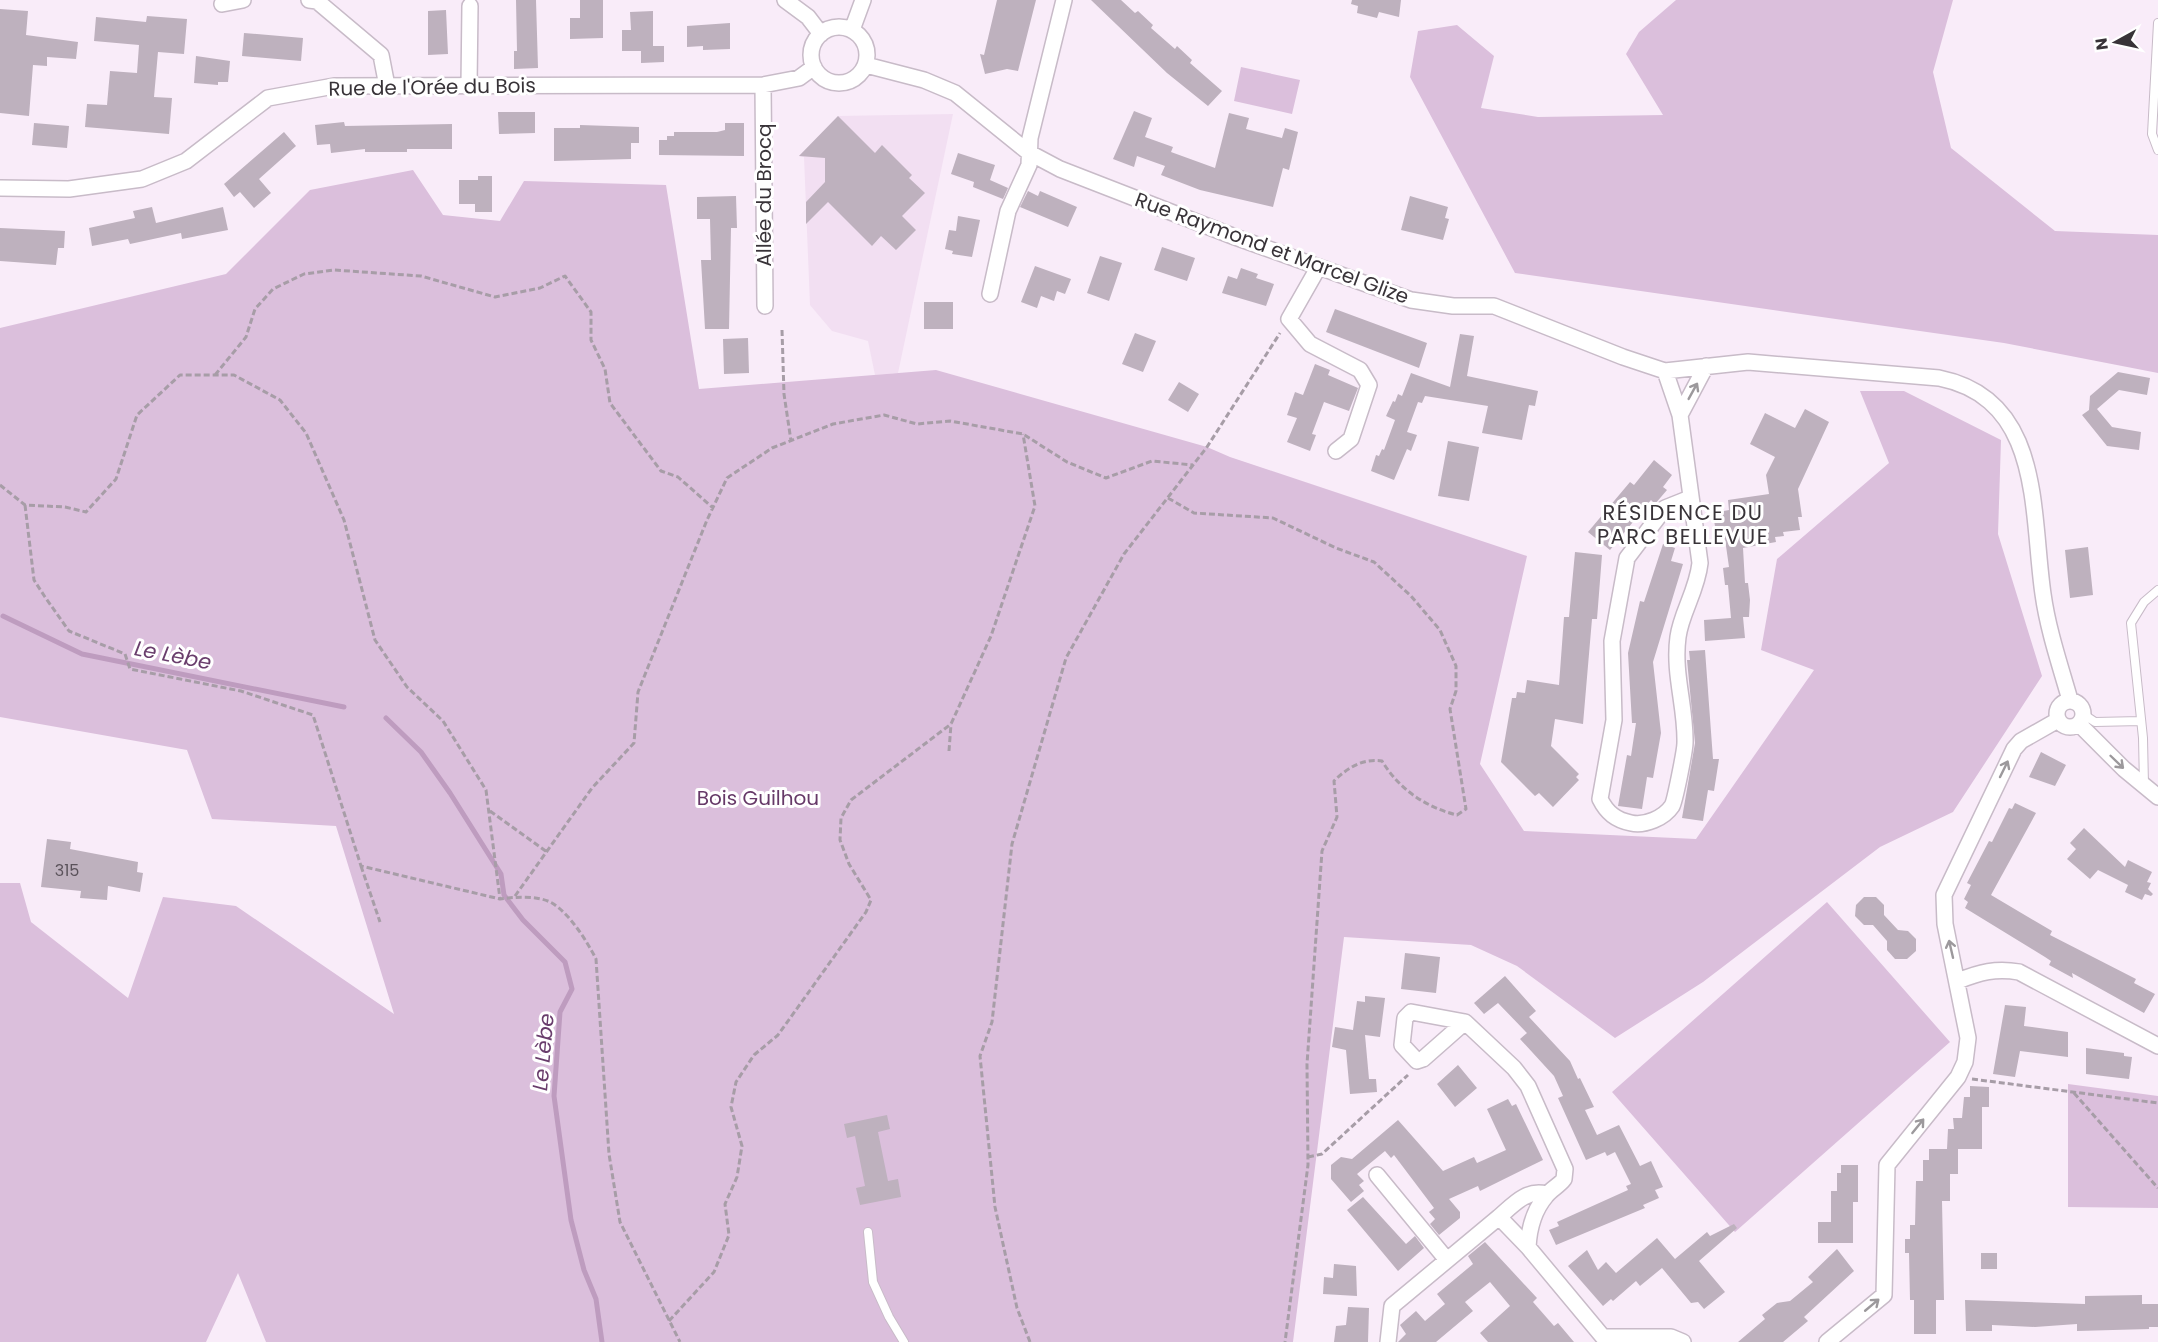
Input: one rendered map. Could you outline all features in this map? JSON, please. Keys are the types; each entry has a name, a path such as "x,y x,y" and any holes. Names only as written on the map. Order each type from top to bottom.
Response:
{"street":[{"path":"222,4 243,0"},
{"path":"309,0 317,1 381,56 387,86"},
{"path":"785,0 808,17 821,34"},
{"path":"852,30 863,0"},
{"path":"990,294 1008,212 1029,165 1028,152 1064,0"},
{"path":"469,85 470,6"},
{"path":"832,28 852,30 865,44 868,53 866,65 854,80 844,83 827,81 814,67 812,51 821,34 832,28"},
{"name":"Rue Raymond et Marcel Glize","path":"866,65 924,80 955,93 1028,152 1084,179 1318,268 1411,300 1453,306 1494,306 1623,357 1665,371 1748,362 1939,378 1965,385 1992,402 2012,426 2023,448 2047,620 2070,700"},
{"name":"Rue de l'Orée du Bois","path":"0,188 69,189 142,179 186,161 268,98 334,86 763,85 799,78 814,67"},
{"name":"Allée du Brocq","path":"763,85 765,306"},
{"path":"1318,268 1289,319 1310,344 1360,370 1369,385 1352,439 1336,451"},
{"path":"1680,415 1706,366"},
{"path":"1665,371 1680,415 1700,563 1698,583 1678,634 1675,664 1685,744 1672,806 1655,820 1639,825 1619,820 1606,810 1600,799 1614,720 1612,641 1627,558 1665,508 1690,498"},
{"path":"2058,720 2057,710 2064,702 2070,700 2079,704 2081,719 2144,786 2158,797"},
{"path":"2058,720 2069,727 2081,719"},
{"path":"1827,1342 1884,1295 1887,1165 1958,1077 1968,1051 1958,981 1943,908 1949,881 2014,749 2021,741 2058,720"},
{"path":"1958,981 1985,971 2001,969 2019,972 2158,1046"},
{"path":"1465,1022 1423,1059 1417,1061 1402,1046 1405,1018 1411,1012 1465,1022 1514,1068 1528,1086 1565,1169 1564,1179 1546,1194 1532,1224 1528,1247"},
{"path":"1377,1175 1448,1260"},
{"path":"1388,1342 1392,1306 1524,1196 1538,1192 1546,1194"},
{"path":"1499,1217 1528,1247 1603,1336 1671,1337 1683,1342"}],"lane":[{"path":"2158,23 2152,134 2158,150"},
{"path":"2144,786 2132,623 2144,602 2158,590"},
{"path":"2081,719 2095,722 2141,721"},
{"path":"868,1232 873,1282 889,1317 904,1342"}],"path":[{"path":"215,375 246,337 255,309 273,289 304,274 334,270 422,276 495,297 540,288 565,276 591,312 591,340 605,369 610,403 661,471 678,477 713,508"},
{"path":"1030,1342 1017,1308 995,1207 980,1056 992,1023 1012,844 1066,658 1124,554 1208,447 1289,319"},
{"path":"782,330 784,394 791,441"},
{"path":"0,485 25,505 65,507 86,512 116,479 137,415 180,375 234,375 280,400 306,433 344,520 375,640 407,687 443,721 486,790 500,899"},
{"path":"515,896 592,788 634,743 639,692 727,478 772,448 833,424 884,415 917,424 950,421 1023,434 1067,462 1106,478 1152,461 1193,465"},
{"path":"949,752 951,724 991,636 1035,506 1023,434"},
{"path":"1168,498 1194,513 1273,518 1336,548 1374,562 1411,596 1440,630 1456,666 1456,690 1450,709 1466,809 1457,815 1429,805 1393,780 1382,761 1369,759 1344,772 1335,781 1337,817 1322,851 1307,1064 1308,1158 1285,1342"},
{"path":"25,505 34,580 69,631 125,654 130,669 241,691 313,715 380,922"},
{"path":"669,1321 714,1272 729,1235 725,1204 737,1177 742,1146 731,1107 736,1082 754,1055 778,1035 866,912 871,900 849,864 840,840 841,818 851,800 951,724"},
{"path":"489,811 547,852"},
{"path":"361,866 500,899 515,896 551,902 585,937 596,958 609,1154 620,1222 680,1342"},
{"path":"1308,1158 1322,1154 1411,1072 1417,1061"},
{"path":"1958,1077 2158,1103"},
{"path":"2073,1092 2158,1188"}],"shaded area":[{"path":"953,114 898,373 875,375 868,341 832,331 810,305 804,157 799,156 838,116"}],"green space":[{"path":"1676,0 1953,0 1933,72 1951,148 2055,231 2158,235 2158,373 2004,343 1515,273 1410,77 1418,31 1457,25 1494,56 1481,108 1538,117 1663,115 1626,54 1639,32"},
{"path":"1241,67 1300,80 1292,114 1234,101"},
{"name":"Bois Guilhou","path":"413,170 443,215 500,221 524,181 666,185 699,389 936,370 1207,447 1230,457 1527,556 1480,764 1524,831 1696,839 1814,670 1761,650 1777,559 1889,463 1860,391 1904,391 2001,440 1998,534 2042,676 1953,812 1880,847 1703,982 1615,1038 1517,966 1471,945 1344,937 1293,1342 266,1342 238,1273 206,1342 0,1342 0,883 20,883 31,922 128,998 163,897 236,906 394,1014 336,826 212,819 187,750 0,717 0,328 226,274 310,190"},
{"path":"1827,902 1950,1042 1735,1232 1612,1092"},
{"path":"2068,1084 2158,1096 2158,1208 2068,1207"}],"building":[{"path":"516,0 536,0 538,68 514,69 514,51 517,51"},
{"path":"580,0 603,0 603,38 570,39 570,18 580,18"},
{"path":"997,0 1036,0 1018,71 1007,69 985,74 980,54 984,55"},
{"path":"1091,0 1121,0 1135,13 1138,11 1153,25 1151,28 1175,49 1177,46 1192,60 1190,63 1222,91 1208,106 1167,73"},
{"path":"1352,0 1401,0 1399,17 1379,12 1377,18 1357,13 1358,6 1351,4"},
{"path":"0,9 28,11 26,35 78,42 76,59 47,57 47,66 33,65 29,116 0,113"},
{"path":"446,10 448,54 428,55 428,11"},
{"path":"653,11 653,46 664,46 664,62 641,63 641,51 622,51 622,30 631,30 630,12"},
{"path":"147,16 187,19 184,54 158,52 154,97 172,98 169,134 85,127 87,104 107,105 110,71 137,73 139,45 94,41 96,17 146,22"},
{"path":"730,23 730,49 703,50 703,46 687,47 687,26"},
{"path":"244,33 303,38 301,61 242,56"},
{"path":"196,56 230,61 228,82 218,82 218,85 194,83"},
{"path":"1134,111 1152,118 1145,137 1173,147 1171,152 1215,168 1229,113 1249,118 1246,129 1282,138 1285,128 1298,132 1289,170 1283,168 1273,207 1200,190 1161,175 1165,166 1137,156 1134,167 1113,159"},
{"path":"498,112 535,112 535,133 499,134"},
{"path":"838,116 875,153 882,145 912,175 909,178 925,193 902,216 916,230 896,250 881,236 872,246 828,202 806,224 806,202 825,182 825,158 799,156"},
{"path":"344,122 345,126 452,124 452,149 365,152 365,149 331,153 330,144 317,145 315,125"},
{"path":"34,123 69,126 67,148 32,145"},
{"path":"725,123 744,123 744,156 659,155 659,140 667,140 667,136 674,136 674,132 717,132 725,130"},
{"path":"580,125 639,127 639,143 631,143 631,159 554,161 554,128 580,128"},
{"path":"284,132 296,146 259,179 271,193 254,208 240,192 234,197 224,184"},
{"path":"958,153 995,165 990,180 1008,188 1003,199 973,187 974,182 951,174"},
{"path":"478,176 492,176 492,212 475,212 475,204 459,204 459,180 478,180"},
{"path":"1028,191 1038,196 1040,191 1077,207 1068,227 1020,207"},
{"path":"736,196 737,228 731,228 729,329 705,329 701,260 711,260 710,219 697,219 697,197"},
{"path":"1410,196 1448,207 1445,218 1449,219 1443,240 1401,230"},
{"path":"152,207 156,223 223,207 228,230 182,239 181,233 130,244 128,239 92,246 89,228 135,218 133,211"},
{"path":"958,216 980,220 972,257 952,254 953,251 945,249 949,230 956,231"},
{"path":"0,228 65,231 64,248 58,248 56,265 0,261"},
{"path":"1162,247 1195,258 1187,281 1154,270"},
{"path":"1100,256 1122,263 1109,301 1087,293"},
{"path":"1035,266 1071,279 1065,294 1057,291 1054,301 1041,296 1037,308 1021,302"},
{"path":"1241,268 1258,274 1256,278 1274,284 1266,306 1222,293 1228,276 1237,279"},
{"path":"924,302 953,302 953,329 924,329"},
{"path":"1335,309 1427,343 1419,368 1326,332"},
{"path":"1135,333 1156,341 1143,372 1122,364"},
{"path":"1460,334 1474,336 1467,376 1538,391 1535,406 1529,405 1522,440 1482,433 1488,406 1425,396 1422,403 1418,402 1407,432 1417,435 1411,451 1407,449 1394,480 1371,471 1376,455 1379,456 1382,449 1384,450 1395,420 1386,416 1398,394 1402,396 1411,373 1450,387"},
{"path":"748,338 749,373 724,374 723,339"},
{"path":"1315,364 1330,370 1328,375 1358,388 1349,411 1324,402 1312,434 1316,435 1310,451 1287,442 1297,418 1287,415 1295,392 1303,395"},
{"path":"2118,372 2150,378 2147,395 2119,390 2097,409 2112,427 2141,432 2139,450 2107,446 2082,415 2089,410 2090,396"},
{"path":"1179,382 1199,394 1188,412 1168,400"},
{"path":"1805,409 1829,422 1798,489 1802,517 1798,517 1800,530 1783,532 1784,536 1775,537 1776,542 1743,548 1745,583 1748,583 1750,600 1749,617 1743,617 1745,638 1705,641 1704,620 1731,618 1728,585 1725,585 1723,568 1729,567 1725,539 1717,540 1713,513 1729,510 1728,500 1769,494 1766,475 1775,457 1750,444 1765,413 1795,428"},
{"path":"1448,441 1479,447 1469,501 1438,496"},
{"path":"1654,460 1672,475 1663,487 1667,490 1655,504 1651,500 1610,550 1588,532 1630,482 1634,485"},
{"path":"1663,544 1675,548 1671,561 1683,564 1653,662 1661,733 1653,778 1647,777 1642,809 1618,806 1627,755 1631,756 1636,723 1632,723 1628,653 1640,601 1644,602"},
{"path":"2088,547 2093,595 2070,598 2065,550"},
{"path":"1575,552 1602,555 1597,619 1592,619 1583,724 1555,719 1551,746 1579,774 1576,777 1579,780 1553,807 1539,793 1535,796 1501,762 1512,698 1516,698 1517,692 1525,693 1527,680 1559,685 1564,617 1569,617"},
{"path":"1705,650 1713,759 1719,759 1714,791 1708,790 1703,821 1682,818 1695,743 1687,660 1690,660 1689,651"},
{"path":"2041,752 2066,765 2055,786 2029,777"},
{"path":"2015,803 2036,813 1991,895 2052,931 2050,935 2136,979 2134,983 2155,994 2144,1013 2072,973 2073,978 2049,965 2051,961 1965,908 1968,902 1964,899 1971,885 1967,883 1989,841 1992,842 2009,808 2012,809"},
{"path":"2084,828 2125,867 2128,860 2152,872 2147,882 2151,883 2148,889 2153,894 2151,896 2145,894 2142,900 2125,892 2128,885 2098,870 2090,879 2067,859 2076,849 2070,843"},
{"path":"47,839 71,842 70,849 138,862 137,872 143,873 140,892 108,886 107,900 80,898 81,891 41,887"},
{"path":"1864,897 1876,897 1884,905 1884,915 1898,930 1908,931 1916,939 1916,951 1907,959 1895,959 1887,950 1887,941 1873,925 1864,925 1855,916 1856,905"},
{"path":"1405,953 1440,957 1436,993 1401,989"},
{"path":"1505,976 1536,1011 1529,1017 1570,1061 1578,1079 1580,1078 1594,1107 1585,1110 1597,1135 1619,1125 1640,1166 1651,1161 1663,1187 1655,1190 1659,1198 1643,1205 1645,1208 1556,1245 1549,1230 1559,1226 1557,1222 1628,1190 1626,1186 1631,1184 1615,1152 1607,1156 1605,1152 1586,1160 1558,1098 1563,1096 1554,1076 1520,1039 1527,1033 1498,1003 1484,1014 1474,1003"},
{"path":"1365,996 1385,998 1380,1037 1365,1035 1369,1079 1376,1079 1377,1092 1350,1094 1346,1050 1332,1047 1335,1027 1353,1030 1357,1001 1365,1002"},
{"path":"2005,1005 2026,1007 2024,1026 2068,1032 2068,1057 2020,1051 2015,1077 1993,1074"},
{"path":"2086,1048 2124,1053 2124,1056 2132,1057 2129,1079 2086,1074"},
{"path":"1458,1065 1477,1088 1455,1107 1437,1084"},
{"path":"1970,1086 1989,1087 1989,1107 1982,1107 1982,1149 1958,1149 1958,1174 1950,1174 1950,1201 1942,1201 1944,1300 1936,1300 1936,1334 1914,1334 1914,1300 1910,1300 1909,1253 1905,1253 1905,1239 1910,1239 1910,1225 1915,1225 1916,1181 1923,1181 1923,1160 1929,1160 1929,1149 1947,1149 1948,1129 1954,1129 1953,1118 1962,1118 1964,1097 1970,1097"},
{"path":"1508,1099 1512,1106 1516,1104 1543,1160 1480,1191 1478,1186 1449,1199 1460,1212 1460,1218 1439,1235 1430,1224 1435,1219 1429,1212 1434,1208 1394,1155 1391,1158 1385,1151 1357,1174 1364,1181 1359,1185 1364,1191 1351,1202 1331,1179 1331,1165 1341,1157 1352,1159 1398,1120 1443,1171 1474,1157 1477,1163 1506,1150 1487,1109"},
{"path":"887,1115 890,1129 878,1132 888,1181 898,1179 901,1197 860,1205 856,1188 865,1186 855,1136 847,1138 844,1124"},
{"path":"1841,1165 1858,1165 1858,1202 1853,1202 1853,1243 1818,1243 1818,1222 1831,1222 1831,1191 1837,1191 1837,1173 1841,1173"},
{"path":"1363,1197 1406,1244 1415,1236 1424,1248 1398,1271 1347,1210"},
{"path":"1734,1224 1737,1228 1699,1261 1725,1292 1704,1309 1698,1302 1691,1303 1662,1268 1640,1286 1636,1281 1613,1301 1611,1299 1603,1306 1568,1266 1587,1250 1598,1270 1606,1262 1616,1273 1657,1238 1675,1259 1707,1232 1710,1236"},
{"path":"1485,1242 1537,1298 1533,1302 1554,1326 1558,1323 1574,1342 1488,1342 1480,1333 1510,1306 1490,1282 1465,1302 1473,1311 1436,1342 1398,1342 1406,1334 1400,1325 1416,1311 1425,1321 1445,1304 1437,1294 1473,1264 1468,1256"},
{"path":"1837,1249 1854,1271 1804,1317 1808,1321 1783,1342 1738,1342 1765,1319 1762,1315 1777,1303 1790,1301 1813,1282 1808,1277"},
{"path":"1981,1253 1997,1253 1997,1269 1981,1269"},
{"path":"1334,1264 1356,1266 1357,1296 1323,1294 1324,1277 1333,1278"},
{"path":"2142,1295 2142,1304 2158,1304 2158,1327 2077,1331 2077,1324 2035,1327 1992,1325 1992,1331 1966,1331 1965,1300 2085,1304 2085,1296"},
{"path":"1348,1307 1369,1308 1368,1342 1334,1342 1336,1326 1346,1325"}],"waterway":[{"name":"Le Lèbe","path":"3,616 82,654 344,707"},
{"name":"Le Lèbe","path":"386,718 421,752 450,793 501,874 504,895 523,920 565,962 572,989 560,1012 554,1096 571,1220 584,1270 596,1299 602,1342"}],"district":[{"name":"RÉSIDENCE DU PARC BELLEVUE","path":"1683,524"}]}
